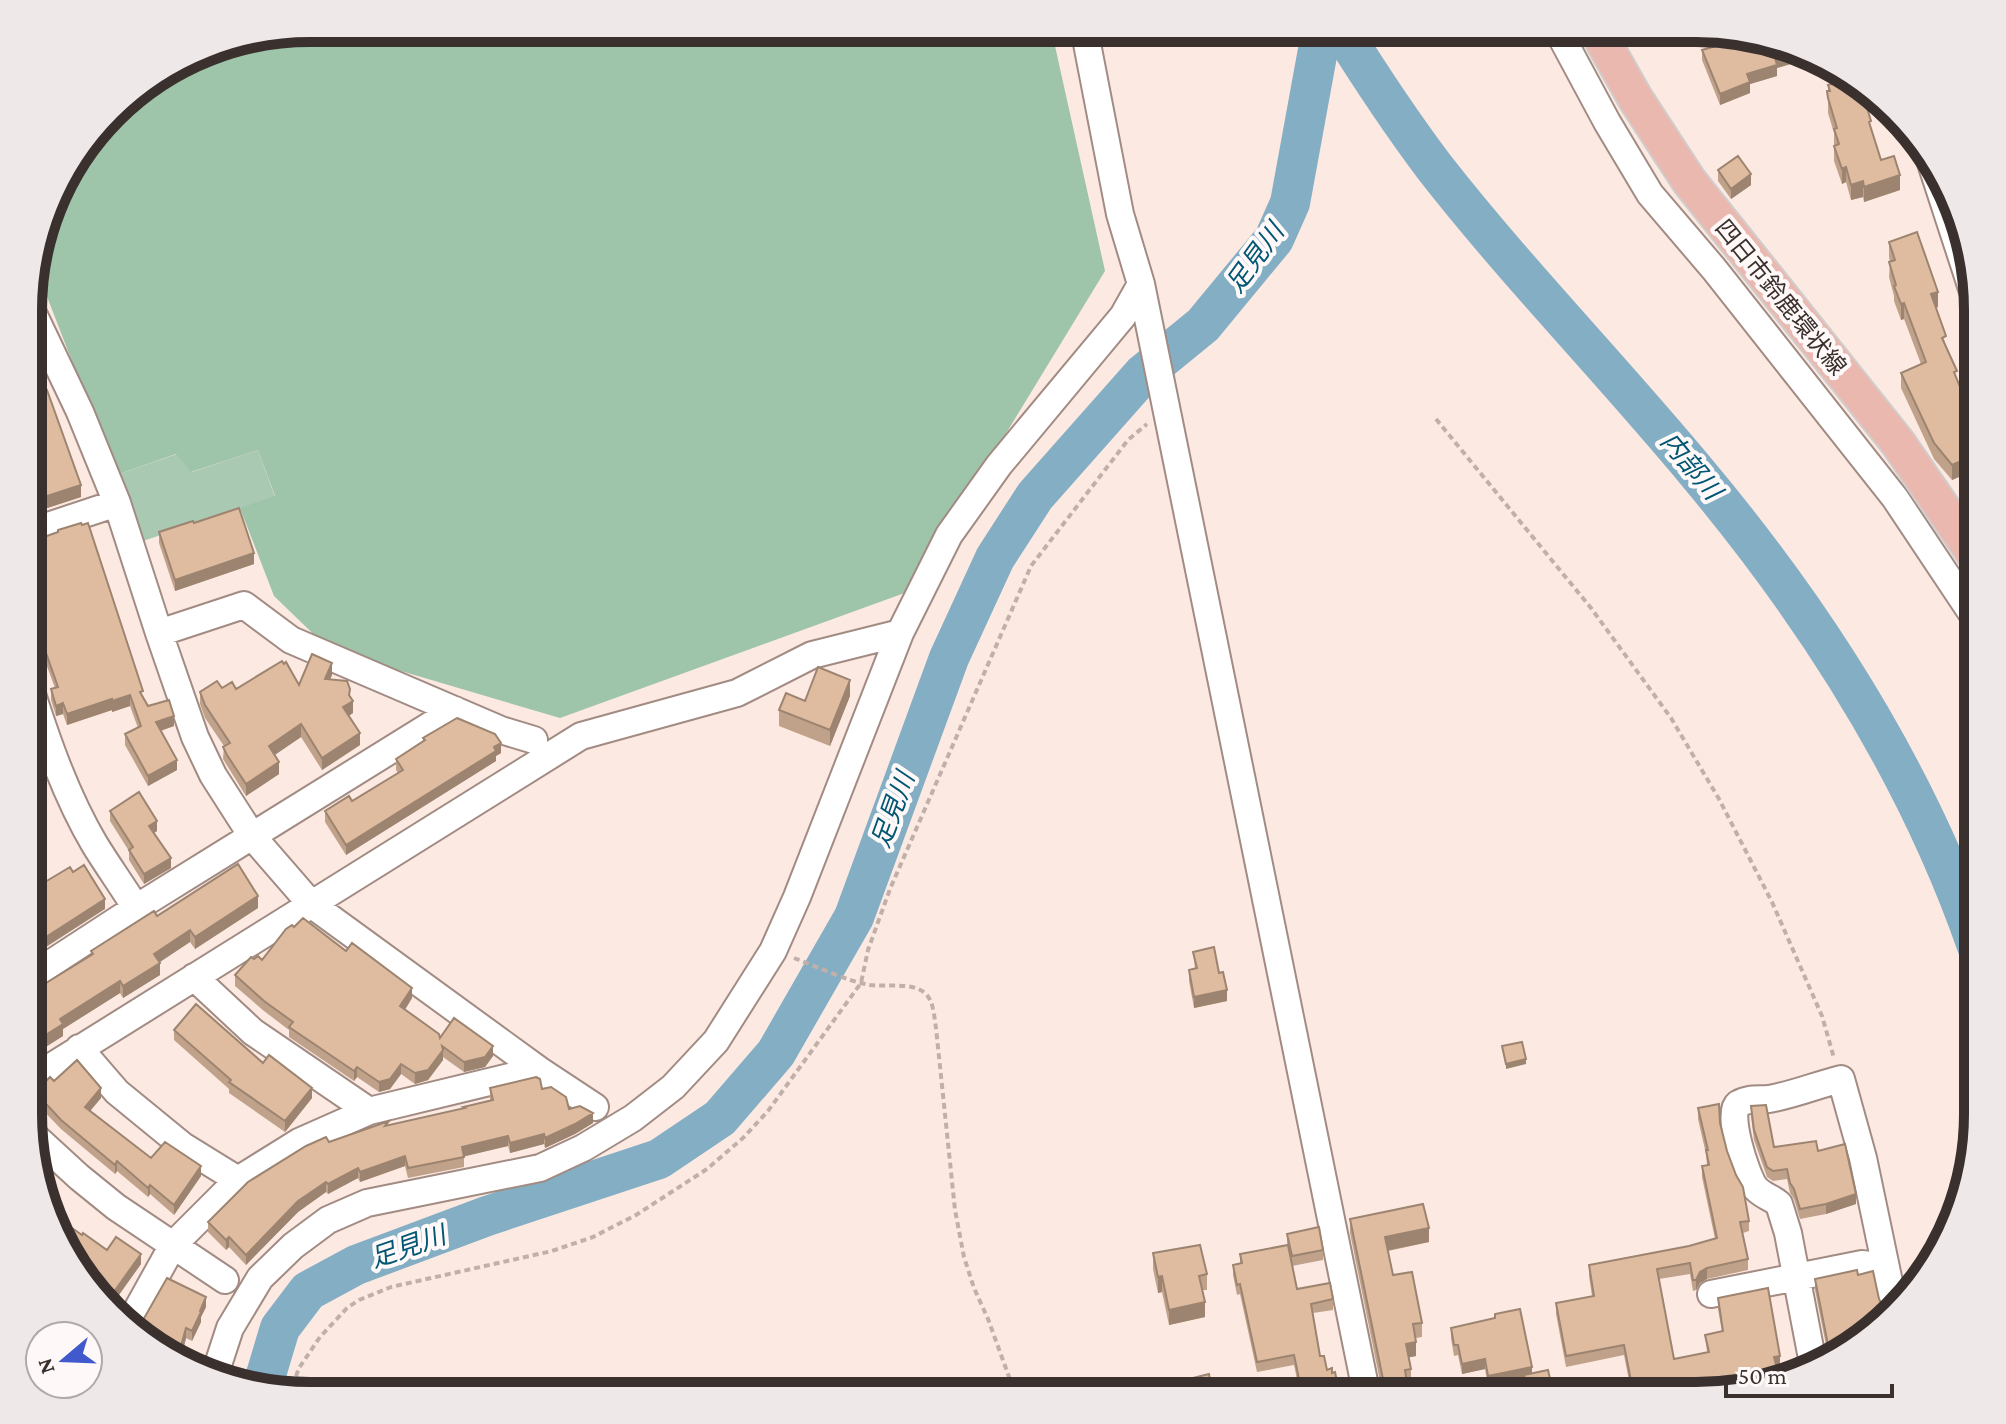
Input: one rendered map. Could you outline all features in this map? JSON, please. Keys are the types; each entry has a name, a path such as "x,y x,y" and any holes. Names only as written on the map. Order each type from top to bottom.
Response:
{"main road":[{"name":"四日市鈴鹿環状線","path":"1604,43 1635,98 1689,181 1898,443 1963,538"}],"street":[{"path":"1087,43 1120,214 1142,291 1364,1382"},
{"path":"1565,43 1650,194 1714,269 1895,498 1963,600"},
{"path":"218,1366 230,1328 260,1278 293,1246 328,1220 367,1203 540,1168 583,1148 633,1118 673,1087 716,1041 773,951 900,633 949,535 999,465 1142,291"},
{"path":"42,332 80,412 117,503 195,737 213,775 252,836 311,904 539,1070 595,1107"},
{"path":"42,528 117,503"},
{"path":"159,633 244,605 291,640 501,730 534,740"},
{"path":"43,1072 581,736 737,693 812,655 900,633"},
{"path":"43,969 455,710"},
{"path":"43,726 69,793 94,842 136,908"},
{"path":"194,977 253,1032 369,1111"},
{"path":"79,1048 117,1092 183,1146 238,1180"},
{"path":"134,1316 173,1245 238,1180 299,1142 369,1111 539,1070"},
{"path":"1811,1356 1788,1233 1779,1204 1755,1188 1733,1117 1738,1104 1841,1079 1863,1158 1892,1297"},
{"path":"45,1145 116,1207 225,1280"},
{"path":"1711,1294 1862,1264 1885,1267"}],"path":[{"path":"294,1381 299,1368 320,1337 347,1308 359,1300 391,1287 552,1251 593,1237 636,1215 707,1169 768,1111 861,983 868,950 890,889 1031,566 1128,440 1164,400"},
{"path":"1436,419 1591,608 1671,718 1719,799 1772,902 1822,1016 1841,1079"},
{"path":"783,954 861,983 916,989 925,993 932,1006 955,1210 964,1257 1011,1382"}],"green space":[{"path":"292,43 1054,43 1105,271 910,591 560,718 330,650 274,596 240,508 275,496 258,450 191,472 176,454 116,475 43,287 51,241 62,207 78,176 109,133 161,87 207,62 258,47"},
{"path":"258,450 275,497 140,542 116,475 177,454 192,472"}],"building":[{"path":"1723,44 1782,56 1775,58 1777,65 1747,74 1750,82 1720,94 1702,50"},
{"path":"1837,82 1865,102 1881,160 1894,156 1900,175 1864,187 1863,181 1851,185 1846,167 1842,169 1834,146 1839,144 1828,85"},
{"path":"1738,156 1751,174 1731,189 1718,170"},
{"path":"1917,232 1938,292 1931,294 1946,336 1942,338 1957,371 1954,372 1963,394 1963,460 1952,465 1934,443 1901,373 1926,362 1904,303 1901,304 1894,286 1889,262 1895,260 1889,242"},
{"path":"47,390 81,485 42,498 42,392"},
{"path":"239,508 254,553 175,580 159,532"},
{"path":"88,523 143,691 140,692 148,706 169,700 174,716 156,722 177,760 148,776 125,734 141,726 130,695 67,714 63,703 56,706 51,689 58,687 45,650 42,651 42,538 58,530"},
{"path":"312,654 332,663 325,679 347,681 353,701 343,707 360,733 322,758 301,724 269,746 279,762 246,784 223,747 230,743 200,692 217,681 222,688 232,682 236,689 282,661 284,664 286,662 299,685"},
{"path":"818,667 850,680 830,730 779,710 786,693 805,701"},
{"path":"457,718 495,734 501,743 494,747 496,751 346,845 325,811 349,796 352,801 403,770 396,759"},
{"path":"139,792 157,821 149,826 171,858 144,874 129,850 133,847 110,811"},
{"path":"238,864 258,896 195,937 190,930 154,954 160,963 123,986 120,981 60,1019 63,1024 44,1036 43,985 154,911 157,916"},
{"path":"84,865 105,899 43,939 43,883 70,867 73,872"},
{"path":"303,918 346,951 352,943 412,988 400,1006 439,1034 440,1038 454,1018 493,1046 485,1057 464,1062 442,1046 443,1050 428,1070 415,1073 401,1064 390,1079 379,1082 357,1067 354,1071 289,1027 293,1022 235,975 251,957 254,959 258,956 262,960 286,929 292,925 294,927"},
{"path":"1214,947 1219,973 1223,972 1227,990 1194,997 1189,970 1197,968 1193,952"},
{"path":"196,1004 263,1063 269,1055 312,1088 285,1121 229,1082 231,1080 174,1030"},
{"path":"1522,1042 1526,1059 1506,1064 1502,1046"},
{"path":"77,1060 101,1088 85,1107 151,1158 165,1142 201,1166 174,1205 150,1185 148,1188 117,1161 115,1165 61,1120 43,1101 43,1084 50,1077 54,1081"},
{"path":"536,1077 540,1079 542,1089 551,1087 566,1097 569,1109 580,1106 593,1113 545,1138 544,1134 510,1143 508,1136 462,1147 464,1157 408,1168 405,1156 360,1172 358,1168 328,1184 326,1182 298,1201 246,1255 229,1237 226,1240 208,1222 248,1182 326,1137 329,1142 389,1121 385,1126 493,1100 490,1088"},
{"path":"1719,1104 1727,1151 1743,1187 1749,1221 1740,1222 1748,1259 1707,1268 1700,1272 1696,1280 1693,1280 1690,1263 1657,1269 1674,1359 1709,1352 1705,1335 1723,1331 1718,1298 1768,1288 1780,1356 1774,1357 1777,1369 1714,1381 1631,1382 1624,1345 1566,1356 1556,1303 1594,1296 1589,1265 1717,1238 1702,1166 1709,1165 1708,1150 1698,1108"},
{"path":"1766,1105 1774,1147 1816,1141 1818,1151 1845,1144 1856,1194 1800,1209 1787,1169 1773,1171 1767,1167 1754,1130 1751,1106"},
{"path":"1423,1204 1429,1228 1385,1237 1393,1275 1412,1272 1422,1323 1413,1324 1416,1342 1406,1344 1411,1369 1405,1370 1407,1382 1382,1382 1350,1219"},
{"path":"1319,1227 1323,1250 1292,1256 1287,1234"},
{"path":"72,1228 83,1233 107,1250 116,1237 141,1254 112,1294 87,1263 70,1232"},
{"path":"1200,1245 1207,1274 1199,1276 1205,1302 1169,1310 1162,1276 1158,1277 1153,1253"},
{"path":"1288,1245 1297,1289 1330,1283 1333,1299 1311,1304 1320,1356 1324,1356 1327,1370 1332,1368 1332,1373 1335,1372 1337,1382 1300,1382 1294,1355 1257,1362 1233,1265 1242,1263 1240,1254"},
{"path":"1857,1270 1858,1275 1873,1271 1883,1306 1828,1346 1815,1279"},
{"path":"167,1278 206,1297 192,1331 186,1328 180,1348 142,1322"},
{"path":"1520,1309 1532,1367 1488,1376 1485,1359 1462,1364 1451,1328"},
{"path":"1548,1370 1551,1382 1526,1382 1524,1375"},
{"path":"1209,1374 1210,1382 1190,1382 1189,1379"}],"waterway":[{"name":"足見川","path":"265,1378 280,1328 308,1291 356,1265 487,1216 659,1159 720,1118 776,1053 854,917 949,658 995,558 1035,496 1143,374 1203,325 1274,239 1290,203 1319,43"},
{"name":"内部川","path":"1350,43 1435,168 1699,475 1783,583 1823,640 1894,758 1925,819 1963,909"}]}
